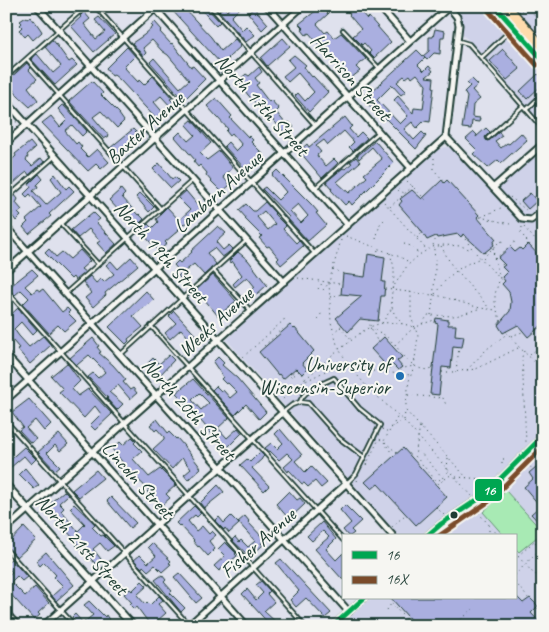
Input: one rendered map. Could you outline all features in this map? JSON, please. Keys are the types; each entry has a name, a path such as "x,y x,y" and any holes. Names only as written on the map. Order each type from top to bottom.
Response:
{"highway":[{"path":"495,6 542,53"},
{"path":"506,6 542,53"}],"street":[{"path":"37,6 284,282"},
{"name":"Harrison Street","path":"267,6 412,168"},
{"name":"Baxter Avenue","path":"6,271 303,6"},
{"path":"379,6 410,41"},
{"path":"6,143 156,7"},
{"name":"North 17th Street","path":"156,7 348,224"},
{"path":"449,7 459,21 446,137 526,221 531,220 543,211"},
{"name":"Lamborn Avenue","path":"6,400 449,7"},
{"name":"North 19th Street","path":"6,100 392,534"},
{"name":"Weeks Avenue","path":"6,529 446,137"},
{"path":"493,188 543,144"},
{"name":"North 20th Street","path":"7,229 349,612"},
{"name":"Lincoln Street","path":"6,355 247,626"},
{"path":"43,626 283,412"},
{"path":"441,534 464,510 492,488 543,436"},
{"name":"Fisher Avenue","path":"189,626 347,483"},
{"name":"North 21st Street","path":"6,485 133,626"},
{"path":"430,534 445,521 464,510"},
{"path":"333,626 362,600"},
{"path":"6,613 18,626"}],"lane":[{"path":"6,77 86,6"},
{"path":"95,6 315,254"},
{"path":"210,6 316,125"},
{"path":"436,6 442,13"},
{"path":"481,58 514,27"},
{"path":"343,30 379,68"},
{"path":"457,41 468,44 543,129"},
{"path":"27,59 160,209"},
{"path":"526,110 543,94"},
{"path":"488,138 523,106"},
{"path":"316,188 379,132"},
{"path":"6,198 55,156"},
{"path":"66,294 193,180"},
{"path":"60,223 98,264"},
{"path":"541,244 543,239"},
{"path":"120,355 247,240"},
{"path":"213,270 251,311"},
{"path":"6,290 305,626"},
{"path":"151,326 342,539"},
{"path":"300,402 302,396 308,391 334,378 359,408 380,425 356,474 347,483"},
{"path":"283,412 300,402 311,405 339,438 364,457"},
{"path":"6,421 189,626"},
{"path":"6,549 75,626"}],"path":[{"path":"520,11 526,6 537,18 543,29"},
{"path":"535,6 543,15"},
{"path":"6,120 17,122"},
{"path":"434,158 434,170 445,182"},
{"path":"408,181 428,202"},
{"path":"389,208 413,186"},
{"path":"398,190 405,194"},
{"path":"510,197 527,209 523,217"},
{"path":"384,202 426,250"},
{"path":"477,219 504,207"},
{"path":"480,217 510,224"},
{"path":"376,239 380,224 386,218"},
{"path":"529,245 520,233 523,227 541,244"},
{"path":"416,238 423,232"},
{"path":"346,236 403,258 410,263"},
{"path":"462,236 504,283"},
{"path":"395,345 422,324 432,321 435,258 433,243 437,238"},
{"path":"341,240 329,282 333,333 339,349 352,369 372,392 403,420 474,498"},
{"path":"434,295 445,280 456,271 470,262 482,258 498,242 506,240"},
{"path":"495,260 517,240"},
{"path":"404,244 410,246 419,255"},
{"path":"440,245 456,271 490,309"},
{"path":"392,290 410,263 433,246 460,246 474,251"},
{"path":"493,248 500,279 495,296 496,310 501,322"},
{"path":"377,256 378,249"},
{"path":"390,254 394,269 392,308 396,316 404,324"},
{"path":"498,266 504,264"},
{"path":"332,269 346,275"},
{"path":"298,278 342,284"},
{"path":"318,289 324,282"},
{"path":"323,290 329,282"},
{"path":"385,289 434,295 480,308 496,310"},
{"path":"390,429 403,420 414,366 418,337 410,317 411,292"},
{"path":"329,297 343,294"},
{"path":"381,323 392,308"},
{"path":"422,324 426,316 458,316 480,308"},
{"path":"318,319 324,311"},
{"path":"239,361 284,320 285,316"},
{"path":"369,320 378,343"},
{"path":"283,399 339,349 370,327 381,323 404,324 416,328"},
{"path":"333,333 341,326 352,341"},
{"path":"370,327 387,336 414,366 420,369 432,369"},
{"path":"538,328 543,334"},
{"path":"264,346 282,329"},
{"path":"510,336 525,330"},
{"path":"466,370 507,332 543,370"},
{"path":"270,333 274,337"},
{"path":"529,356 543,343"},
{"path":"442,372 456,372 479,368 520,347"},
{"path":"456,372 459,348"},
{"path":"524,351 522,357 526,442"},
{"path":"306,380 310,380 346,361"},
{"path":"404,374 401,369 414,366"},
{"path":"297,369 290,375 292,377 298,371 306,380"},
{"path":"352,369 411,375"},
{"path":"408,395 443,398 447,407"},
{"path":"405,410 467,478"},
{"path":"384,442 398,416"},
{"path":"415,456 420,426"},
{"path":"366,464 379,439 397,453"},
{"path":"384,442 391,452"},
{"path":"415,456 439,484 444,479 419,451"},
{"path":"537,453 543,460"},
{"path":"411,457 415,456"},
{"path":"438,481 448,470 448,457"},
{"path":"502,463 502,459 507,459"},
{"path":"527,463 533,470"},
{"path":"357,481 362,473"},
{"path":"437,486 452,474"},
{"path":"540,476 543,480"},
{"path":"455,477 485,479"},
{"path":"436,507 444,515"},
{"path":"475,509 497,534"},
{"path":"388,530 406,514"},
{"path":"489,524 489,534"},
{"path":"516,555 543,533"},
{"path":"516,574 542,549 534,541"},
{"path":"516,555 519,552"},
{"path":"516,555 534,574 543,577"},
{"path":"516,583 528,598"},
{"path":"387,610 392,604 392,600"},
{"path":"392,604 412,626"},
{"path":"537,608 543,613"},
{"path":"454,626 473,609"}],"shaded area":[{"path":"457,6 486,6 543,69 543,125 475,46 464,36"},
{"path":"514,6 543,6 543,40 537,34"},
{"name":"University of Wisconsin-Superior","path":"446,147 454,149 493,193 534,155 543,165 543,626 341,626 369,600 516,600 516,534 397,534 227,340 439,149"}],"green space":[{"path":"506,491 543,532 519,552 516,549 516,534 502,534 483,512"}],"building":[{"path":"174,6 182,6 211,37 221,51 235,39 241,46 222,65 171,9"},
{"path":"198,6 205,6 220,22 216,26"},
{"path":"233,6 242,6 231,17 242,30 246,26 255,35 246,42 219,11 224,7 227,11"},
{"path":"315,6 328,6 325,10 328,14 317,24 325,33 328,31 334,38 341,33 366,59 356,67 360,71 351,78 334,61 323,46 321,47 309,33 306,35 302,30 304,29 299,24 318,9"},
{"path":"344,6 356,6 367,19 369,17 391,42 374,58 364,43 362,45 353,36 361,29"},
{"path":"254,8 268,24 262,30 248,13"},
{"path":"84,12 90,19 84,24 96,39 105,32 95,20 99,17 115,34 94,52 71,26"},
{"path":"26,17 27,19 30,17 34,20 42,32 33,40 28,34 25,37 19,30 22,27 20,21"},
{"path":"155,22 162,30 160,32 172,43 191,67 193,66 205,79 184,100 150,62 154,58 180,88 189,80 168,55 152,40 143,48 146,53 143,56 132,43 153,27 151,25"},
{"path":"435,29 445,31 444,37 441,37 440,54 434,53 427,60 423,56 429,51 429,37 433,37"},
{"path":"283,38 290,46 267,66 261,58"},
{"path":"53,40 69,62 72,60 77,65 55,85 31,59 37,54 53,73 61,66 45,47"},
{"path":"127,47 135,56 124,67 138,82 139,80 144,85 153,76 175,104 172,108 161,96 154,102 166,116 159,122 120,80 114,75 112,76 106,68"},
{"path":"503,49 520,69 507,80 490,61"},
{"path":"417,50 425,58 418,65 424,71 429,66 433,71 426,77 434,78 430,122 424,121 417,128 412,122 404,129 414,140 422,132 426,136 416,149 384,117 381,119 362,97 368,91 370,93","holes":["417,74 426,85 423,109 414,108 413,113 398,96 394,100 408,116 400,124 377,100 392,85 401,95 406,91 397,82 404,76 406,78 410,75 412,78"]},
{"path":"294,55 306,65 304,67 312,77 328,92 309,112 295,96 298,93 305,101 314,92 298,73 288,82 283,76 294,67 288,60"},
{"path":"27,63 31,68 29,70 37,79 28,87 38,100 30,107 18,96 7,81"},
{"path":"259,67 262,72 255,78 259,83 256,85 269,102 271,100 279,109 276,112 286,124 289,122 294,127 286,134 248,95 238,81 246,74 249,76"},
{"path":"538,74 543,79 543,84 527,99 520,91"},
{"path":"472,79 478,85 472,90 480,99 473,105 472,117 480,118 479,122 472,121 471,129 462,128 467,97 464,92 470,86 467,83"},
{"path":"92,81 103,93 101,95 120,114 124,121 117,128 101,111 93,117 109,136 104,139 69,101"},
{"path":"216,98 232,116 230,118 253,140 251,142 263,154 245,169 224,146 228,142 236,151 242,145 232,133 230,136 226,131 228,129 207,106"},
{"path":"62,105 87,131 82,136 72,125 65,131 76,144 78,142 82,147 80,149 88,157 97,149 109,162 101,169 96,164 88,171 42,123 51,116 60,127 67,120 58,109"},
{"path":"345,117 352,126 349,129 356,137 361,132 367,138 353,151 349,147 354,142 344,131 328,145 324,140 316,146 321,152 317,155 318,157 326,166 334,159 338,163 322,178 299,151 307,144 309,147"},
{"path":"192,120 211,143 200,153 207,160 219,151 233,168 223,177 230,185 222,192 206,175 207,173 200,165 198,167 193,161 195,160 175,137 180,132 188,141 195,135 186,125"},
{"path":"486,128 490,132 485,137 487,141 499,132 502,136 495,141 501,148 507,143 509,144 521,133 527,140 501,163 498,160 488,168 473,154 477,150 466,139 474,132 477,135 476,137"},
{"path":"133,129 141,137 118,156 110,148"},
{"path":"375,141 394,163 352,205 349,201 345,205 326,182 343,168 345,169 356,157 360,162 337,182 349,193 367,177 364,174 382,159 372,147 359,159 357,156"},
{"path":"30,142 35,148 27,155 26,160 32,166 41,158 44,162 29,175 27,172 23,175 12,185 14,187 6,195 6,165 16,156 15,154"},
{"path":"159,163 172,179 175,177 179,181 171,188 153,169"},
{"path":"277,170 312,205 326,225 308,241 288,219 289,217 262,189 265,187 278,200 286,192 272,175","holes":["298,204 308,216 301,223 290,211"]},
{"path":"39,174 43,179 33,191 46,205 61,192 51,178 55,174 66,189 69,186 74,191 49,214 51,216 29,234 23,227 28,222 26,220 41,207 30,194 27,197 24,194 31,187 29,184"},
{"path":"442,180 444,183 447,180 479,215 477,217 496,239 493,243 494,245 484,253 463,234 461,237 458,234 437,238 436,236 427,240 399,205 402,201 400,199 412,190 422,199"},
{"path":"121,189 125,194 122,197 144,219 140,223 135,225 109,200"},
{"path":"186,191 202,210 178,229 165,242 167,244 158,251 144,235 148,231 144,227 148,224 152,228 158,222 156,219 167,207 179,220 190,210 178,198"},
{"path":"140,193 154,207 149,212 136,197"},
{"path":"530,193 537,201 528,209 521,201"},
{"path":"15,195 18,199 16,203 22,210 18,213 21,216 16,221 11,214 13,213 6,205 6,202"},
{"path":"265,202 286,226 283,229 296,243 299,240 303,246 281,265 277,260 279,258 259,238 262,236 239,210 246,204 255,211","holes":["264,211 275,224 268,230 257,217"]},
{"path":"93,212 100,219 96,222 116,244 106,253 97,243 100,241 89,229 78,238 71,230"},
{"path":"218,226 226,233 216,242 223,250 229,245 233,249 222,257 214,248 207,253 216,264 204,275 194,264 184,272 187,274 181,279 178,276 181,273 174,265 178,261 180,263"},
{"path":"528,244 543,260 543,324 528,337 518,325 503,333 498,325 510,311 511,302 509,292 502,284 505,281 502,277 507,272 502,267 505,265 498,258 510,247 515,252 520,248 522,250"},
{"path":"49,249 56,257 62,252 70,259 80,250 90,261 81,269 85,272 75,280 73,277 71,279 45,253"},
{"path":"238,252 248,260 267,285 255,296 250,291 255,287 247,277 235,287 233,284 242,275 232,261 230,263 229,261"},
{"path":"368,254 385,257 382,282 385,282 384,296 381,296 378,321 360,319 348,332 336,318 362,296 341,294 343,274 365,277"},
{"path":"131,257 138,265 105,293 106,295 93,307 85,298 91,293 83,282 90,276 96,283 101,279 104,282 114,274 106,265 111,261 118,269"},
{"path":"32,269 38,275 25,286 32,293 37,289 40,291 43,289 62,312 67,308 70,311 68,313 76,321 64,331 58,325 49,333 23,304 29,298 21,290 15,295 8,288"},
{"path":"213,275 236,301 218,316 200,294 195,291"},
{"path":"146,291 154,300 133,316 143,327 128,339 129,341 126,344 109,327"},
{"path":"18,308 37,330 32,335 21,322 14,329 19,336 29,347 43,336 51,345 30,364 6,333 6,319"},
{"path":"174,311 199,339 191,346 186,341 189,338 181,329 170,339 165,333 176,323 169,316"},
{"path":"436,318 448,320 448,325 456,325 455,335 464,336 462,347 453,346 451,368 442,367 439,395 430,394 438,324 435,323"},
{"path":"290,325 295,328 314,351 302,363 307,369 302,374 296,368 283,379 259,352"},
{"path":"384,337 402,357 397,361 402,367 398,370 393,365 386,369 382,364 383,362 371,349"},
{"path":"93,338 99,346 97,347 101,352 99,353 126,380 123,382 130,390 133,388 137,393 130,399 118,385 109,392 123,404 117,410 88,377 93,373 98,378 105,372 100,366 89,355 77,365 70,358"},
{"path":"169,355 174,360 159,376 148,363 153,358 159,364"},
{"path":"218,357 224,363 222,365 237,378 266,412 259,419 246,404 235,415 212,390 216,386 221,391 223,390 230,398 237,392 221,379 223,377 213,362"},
{"path":"67,363 80,381 72,389 78,396 88,389 112,414 95,430 90,425 101,414 95,406 84,418 59,392 63,389 51,376"},
{"path":"193,379 229,418 218,428 227,438 238,428 242,433 225,450 176,393","holes":["199,393 209,403 201,410 192,400"]},
{"path":"29,399 51,424 44,431 35,420 26,428 36,439 31,443 19,430 23,427 12,412"},
{"path":"157,419 168,433 177,438 201,468 188,480 184,475 191,469 182,458 172,469 153,449 164,439 157,429 155,431 150,425"},
{"path":"280,429 302,455 295,461 305,472 311,466 327,483 321,488 315,481 308,487 304,483 302,484 289,470 288,472 284,467 293,459 287,453 279,460 265,448 271,443 277,449 283,443 275,434"},
{"path":"59,434 68,444 60,451 55,445 47,453 60,466 55,470 38,452"},
{"path":"132,437 136,441 134,443 142,451 133,459 149,477 160,469 176,485 166,494 170,498 162,505 153,495 151,496 147,492 149,490 131,473 112,449 120,442 123,445"},
{"path":"24,447 36,459 31,464 24,456 10,468 6,463"},
{"path":"403,448 447,497 416,525 378,484 372,489 365,482"},
{"path":"260,452 264,456 252,468 269,486 264,491 240,465 247,459 250,462"},
{"path":"543,461 543,474 539,478 543,482 543,494 540,497 543,500 543,527 531,514 540,506 524,487 533,479 529,473"},
{"path":"25,468 39,485 34,489 19,474"},
{"path":"96,470 103,478 79,497 72,490"},
{"path":"218,485 224,492 204,508 200,503"},
{"path":"64,491 68,495 59,503 64,508 61,511 78,531 85,524 70,508 74,504 95,524 92,527 114,546 107,551 100,543 93,549 101,559 96,564 76,545 78,544 67,531 65,532 54,517 43,509"},
{"path":"289,491 297,500 300,498 305,504 289,519 276,504"},
{"path":"111,497 136,523 130,528 107,501"},
{"path":"345,505 361,521 351,530 354,533 353,534 346,534 343,530 351,523 340,510"},
{"path":"194,506 201,513 188,521 196,531 202,526 209,534 212,531 216,535 209,541 215,549 208,556 176,523"},
{"path":"231,516 239,524 229,533 215,521 219,517 224,523"},
{"path":"245,516 248,522 265,540 261,543 263,545 250,557 232,540 235,537 239,542 241,540 248,547 255,541 238,522"},
{"path":"322,522 336,539 326,549 336,560 342,554 342,579 315,549 329,537 323,531 312,541 307,536"},
{"path":"24,527 36,540 17,557 6,546"},
{"path":"225,542 237,556 219,571 214,566 225,556 218,549"},
{"path":"152,543 171,561 169,563 171,564 162,572 155,565 148,571 134,560 140,555 148,563 156,556 148,547"},
{"path":"46,552 74,585 56,601 52,596 63,586 44,562 40,566 36,561"},
{"path":"11,559 27,577 22,581 17,576 11,582 25,596 35,587 49,603 38,613 40,615 34,620 6,589 6,577 12,572 6,566 6,563"},
{"path":"281,559 331,613 325,618 306,598 296,607 290,600 299,591 276,563"},
{"path":"179,573 202,598 196,603 174,577"},
{"path":"162,575 166,580 164,582 172,591 170,593 185,608 181,612 155,580"},
{"path":"142,581 147,586 137,595 145,604 147,602 150,605 159,596 163,600 158,604 166,613 157,621 161,626 151,626 137,607 134,609 130,605 132,603 124,594 130,589 132,591"},
{"path":"261,581 270,591 267,594 274,602 264,611 280,626 271,626 242,594 247,589 256,600 263,593 256,585"},
{"path":"516,596 523,603 530,598 538,606 531,613 543,626 416,626 393,600 516,600"},
{"path":"89,601 105,617 106,615 113,626 101,626 96,621 90,626 78,626 72,617 75,614 83,623 93,615 84,605"}],"transit line":[{"name":"16","path":"495,6 543,60"},
{"name":"16X","path":"489,11 537,65"},
{"name":"16","path":"429,534 483,496 543,436"},
{"name":"16X","path":"442,534 488,502 543,447"},
{"name":"16","path":"333,626 362,600"}],"place":[{"name":"University of Wisconsin-Superior","path":"400,376"}]}
